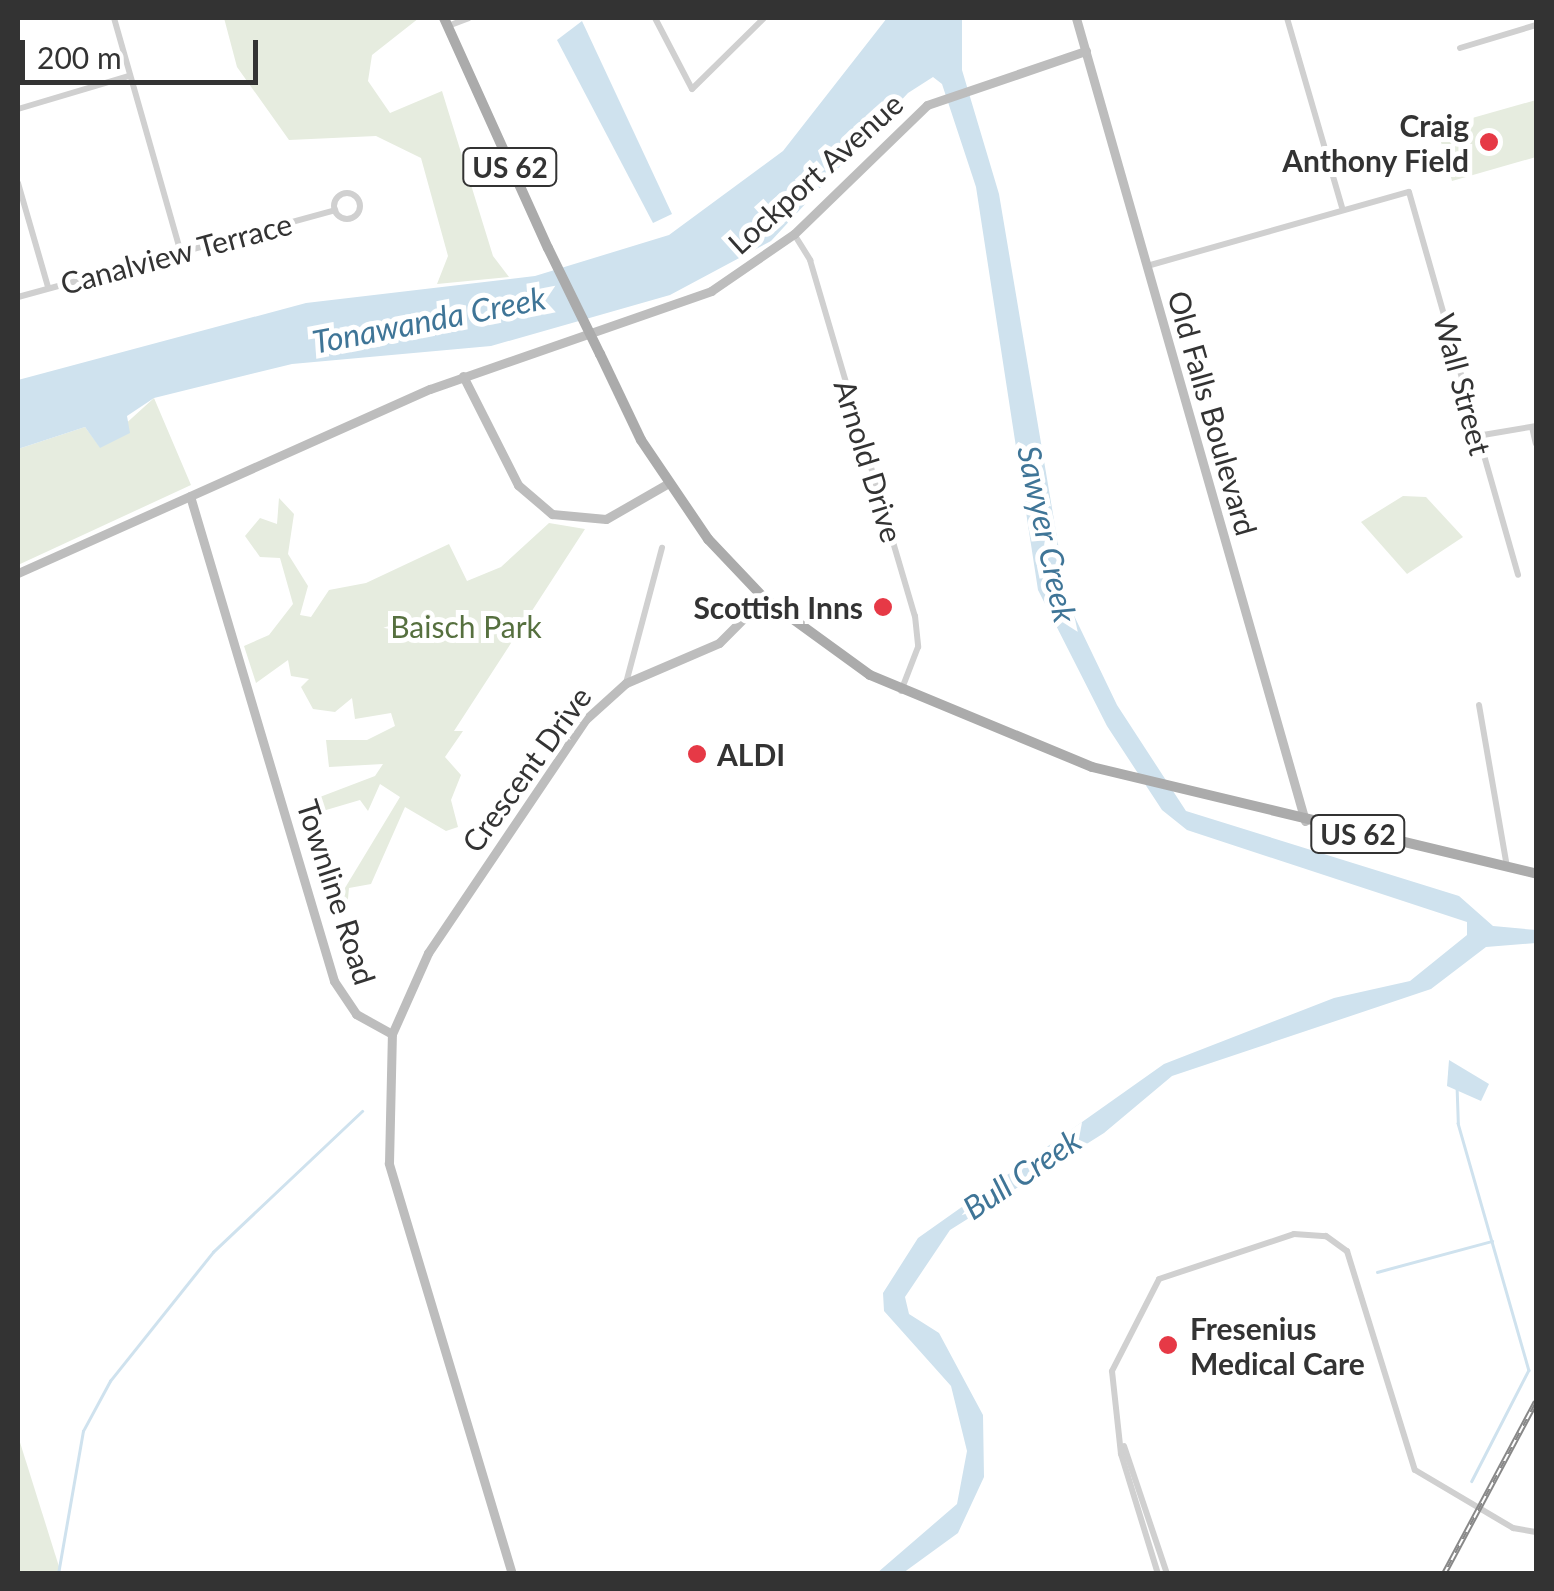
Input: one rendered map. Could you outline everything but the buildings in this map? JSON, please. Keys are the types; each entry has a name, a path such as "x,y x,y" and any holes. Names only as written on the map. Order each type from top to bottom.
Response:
{"main road":[{"name":"US 62","path":"446,22 548,248 668,484 764,598 900,692 1138,780 1536,874"}],"street":[{"path":"114,18 182,256"},
{"path":"446,22 469,18"},
{"path":"655,18 692,89 764,18"},
{"name":"Old Falls Boulevard","path":"1076,18 1305,822"},
{"path":"1146,267 1342,207 1287,18"},
{"path":"1460,48 1536,26"},
{"name":"Lockport Avenue","path":"18,573 463,376 683,303 794,234 901,126 944,96 972,84 1086,52"},
{"path":"18,109 130,76"},
{"path":"18,183 48,287"},
{"name":"Wall Street","path":"1342,207 1409,192 1482,435 1518,575"},
{"name":"Canalview Terrace","path":"18,296 182,256 335,210 351,219 360,204 343,194 335,210"},
{"name":"Arnold Drive","path":"794,234 810,260 915,616 918,647 900,692"},
{"path":"463,376 512,477 545,510 606,519 668,484"},
{"path":"1482,435 1534,427 1536,444"},
{"name":"Townline Road","path":"190,496 334,981 356,1014 392,1034"},
{"path":"626,683 662,548"},
{"name":"Crescent Drive","path":"392,1034 450,918 585,720 626,683 711,648 764,598"},
{"path":"1479,705 1507,867"},
{"path":"392,1034 390,1163 512,1574"},
{"path":"1158,1574 1110,1380 1153,1285 1294,1234 1319,1234 1350,1257 1410,1464 1478,1509 1536,1532"},
{"path":"1123,1445 1167,1574"}],"green space":[{"path":"224,18 419,18 372,55 368,81 390,113 442,91 493,256 509,277 437,284 448,256 421,158 376,136 289,140 237,67"},
{"name":"Craig Anthony Field","path":"1536,100 1536,157 1452,181 1437,128"},
{"path":"154,398 191,485 18,565 18,449 85,427 100,447"},
{"path":"1403,496 1426,497 1463,537 1407,574 1361,522"},
{"name":"Baisch Park","path":"279,498 294,514 288,554 308,586 300,615 311,617 329,590 366,583 449,544 467,581 501,567 549,523 585,529 454,731 463,731 445,757 461,775 451,800 458,827 446,831 405,807 371,884 349,888 347,909 328,916 400,797 380,784 368,811 360,800 299,818 312,800 375,776 383,764 329,767 326,740 367,740 395,726 391,713 355,719 352,698 335,712 313,709 301,687 309,679 291,676 288,660 256,683 244,646 269,635 293,604 280,558 260,557 245,536 260,518 277,524"},
{"path":"18,1436 61,1573 18,1573"}],"water":[{"path":"887,18 962,18 962,70 999,194 1068,603 1117,705 1186,811 1459,896 1493,926 1536,930 1536,943 1486,947 1431,989 1172,1076 1104,1133 950,1230 905,1297 909,1314 939,1333 983,1415 984,1477 958,1533 903,1573 877,1573 957,1504 967,1451 951,1386 884,1311 883,1293 918,1238 1164,1064 1334,998 1410,981 1467,935 1467,922 1187,830 1162,810 1107,726 1038,590 976,187 942,84 933,77 908,93 771,241 670,295 491,346 292,364 154,398 127,416 130,433 100,448 85,427 18,449 18,380 306,303 535,276 669,235 783,151"},
{"path":"582,21 672,214 653,223 557,40"},
{"path":"1449,1060 1489,1084 1481,1101 1447,1086"}],"waterway":[{"path":"1457,1085 1458,1123 1529,1370 1472,1481"},
{"path":"58,1574 83,1431 110,1381 213,1252 362,1111"},
{"path":"1377,1272 1492,1241"}],"railway":[{"path":"1444,1574 1536,1402"}],"place":[{"name":"Craig Anthony Field","path":"1489,142"},
{"name":"Scottish Inns","path":"883,607"},
{"name":"ALDI","path":"697,754"},
{"name":"Fresenius Medical Care","path":"1168,1345"}],"water label":[{"name":"Tonawanda Creek","path":"429,320"},
{"name":"Sawyer Creek","path":"1047,534"},
{"name":"Bull Creek","path":"1022,1174"}]}
